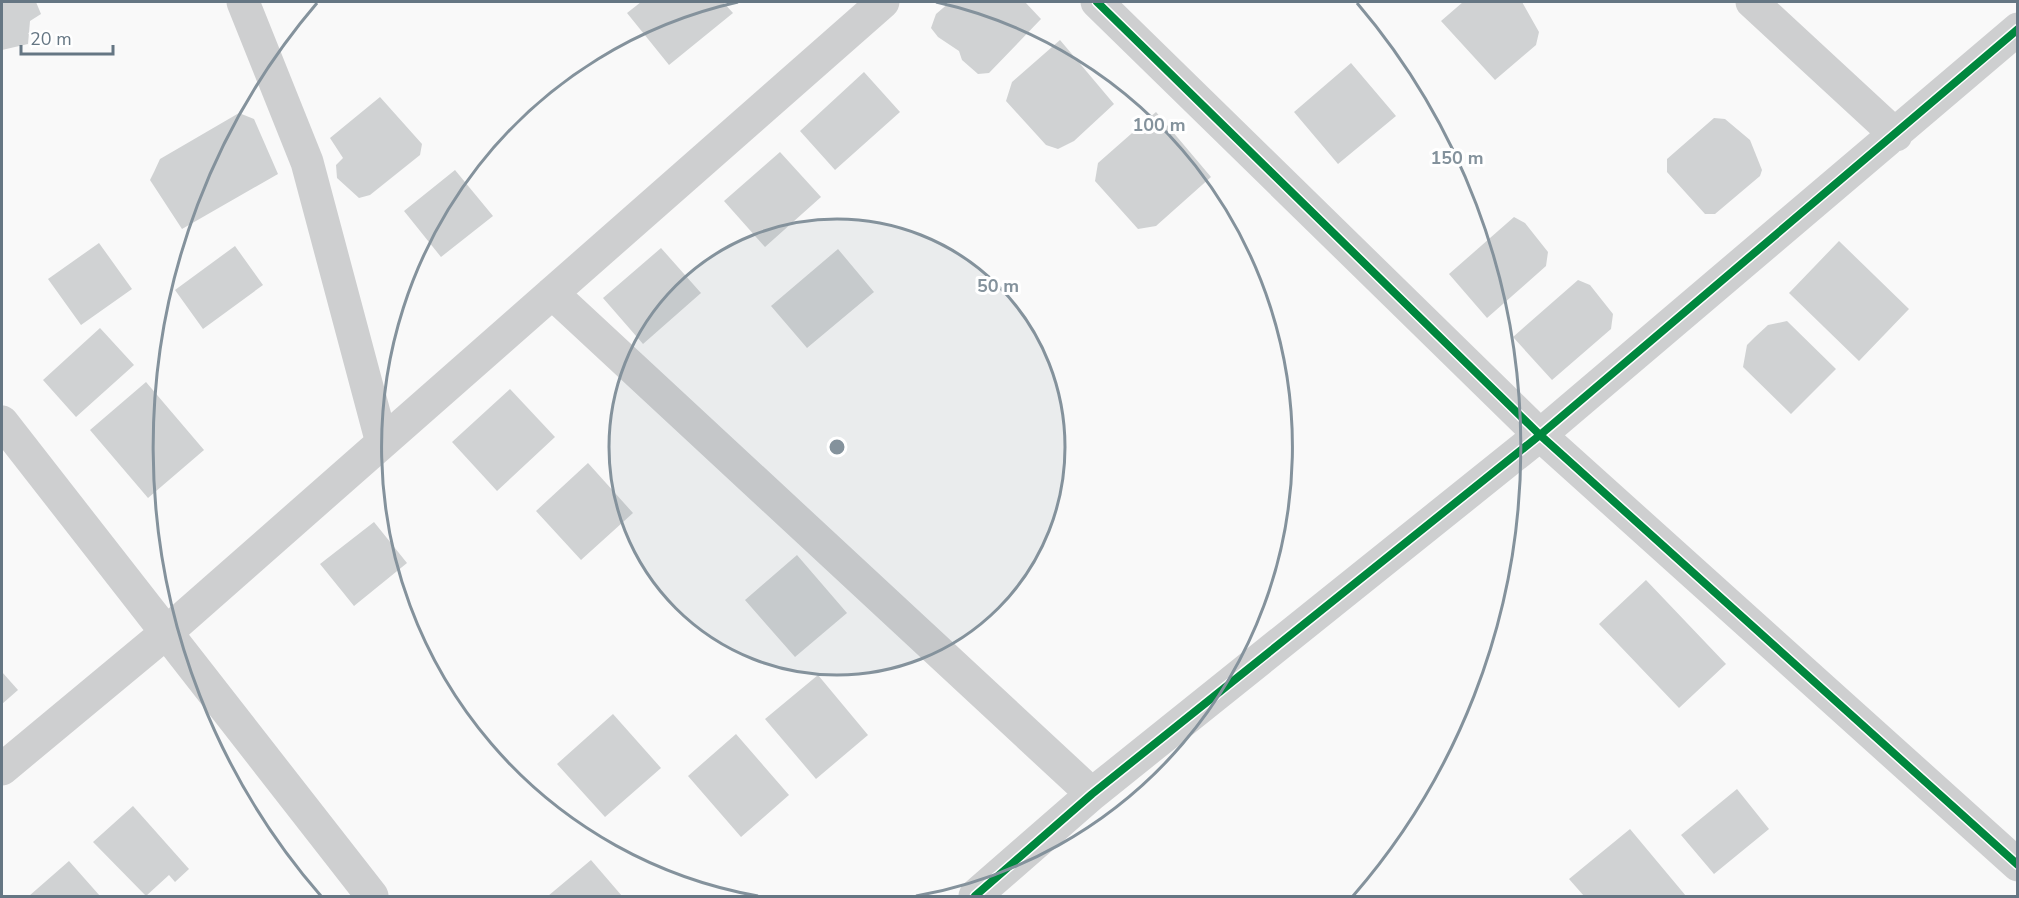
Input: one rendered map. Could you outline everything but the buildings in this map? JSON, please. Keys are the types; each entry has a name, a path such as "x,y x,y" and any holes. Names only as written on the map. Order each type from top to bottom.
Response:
{"street":[{"path":"243,2 307,162 382,443"},
{"path":"2,769 167,632 883,2"},
{"path":"1097,2 1540,435 2018,865"},
{"path":"1752,2 1896,135"},
{"path":"975,897 1092,794 1540,435 2018,30"},
{"path":"552,293 1092,794"},
{"path":"2,422 372,897"}],"cycle path":[{"path":"1097,2 1540,435 2018,865"},
{"path":"975,896 1092,794 1540,435 2018,29"}]}
